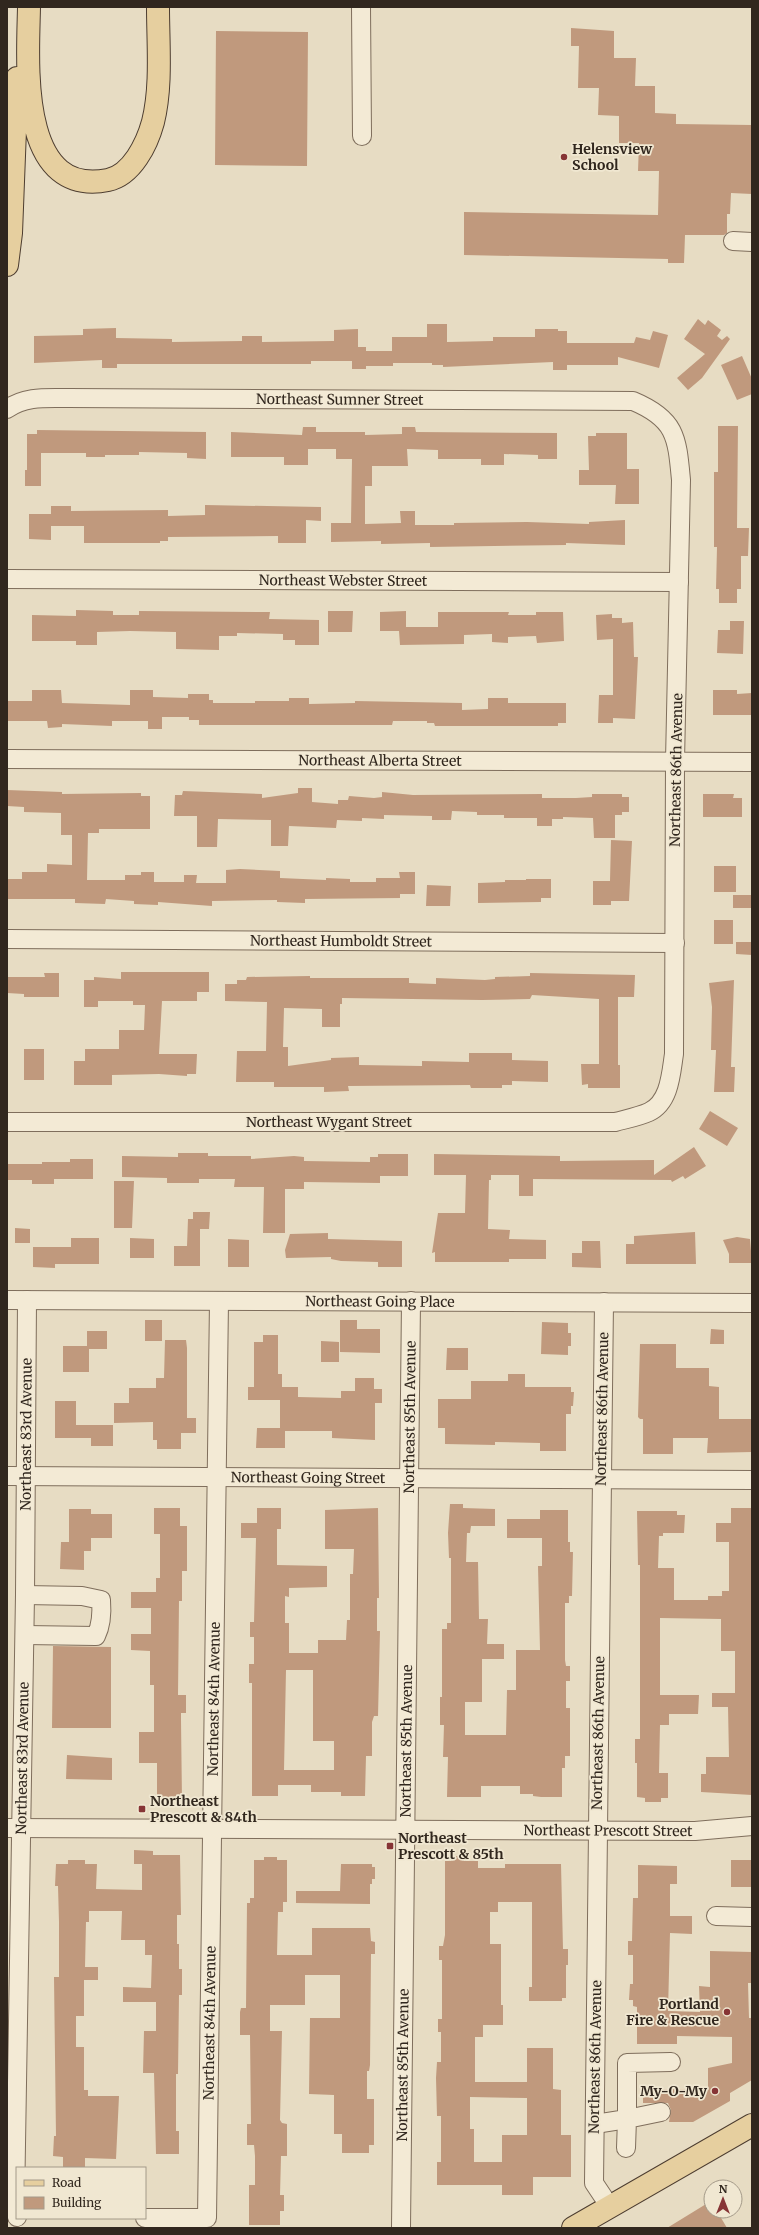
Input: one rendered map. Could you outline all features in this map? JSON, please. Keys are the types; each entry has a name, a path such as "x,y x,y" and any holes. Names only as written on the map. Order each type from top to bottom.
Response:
{"main road":[{"path":"7,265 11,233 19,7"},
{"path":"29,7 31,111 42,148 56,167 69,177 96,182 110,179 133,162 143,148 152,122 157,95 158,7"},
{"path":"573,2228 752,2125"}],"street":[{"path":"361,7 362,136"},
{"path":"733,241 752,242"},
{"name":"Northeast Sumner Street","path":"7,409 24,400 37,398 613,400 633,401 653,410 668,423"},
{"name":"Northeast 86th Avenue","path":"650,1112 658,1105 670,1086 674,1054 675,761 681,480 676,442 668,423"},
{"name":"Northeast Webster Street","path":"7,579 679,582"},
{"name":"Northeast Alberta Street","path":"7,759 752,762"},
{"name":"Northeast Humboldt Street","path":"7,939 675,943"},
{"name":"Northeast Wygant Street","path":"7,1122 615,1122 650,1112"},
{"name":"Northeast Going Place","path":"7,1300 752,1303"},
{"name":"Northeast 83rd Avenue","path":"16,2211 13,1828 24,1635 28,1300"},
{"name":"Northeast 84th Avenue","path":"146,2218 207,2218 219,1301"},
{"name":"Northeast 85th Avenue","path":"401,2228 411,1301"},
{"name":"Northeast 86th Avenue","path":"604,1302 594,2182 610,2207"},
{"name":"Northeast Going Street","path":"7,1476 216,1479 752,1480"},
{"path":"24,1635 96,1636 99,1629 102,1608 101,1600 82,1596 25,1595"},
{"name":"Northeast Prescott Street","path":"13,1828 695,1831 752,1826"},
{"path":"716,1916 752,1916"},
{"path":"626,2148 626,2063 671,2062"},
{"path":"595,2124 661,2112"}],"building":[{"path":"571,28 614,31 614,58 636,58 635,86 655,86 655,113 676,114 676,124 752,125 752,194 731,193 730,214 727,214 727,233 724,235 685,235 684,263 668,263 668,259 464,255 464,212 658,215 659,171 638,171 639,143 619,143 619,116 598,115 599,88 578,88 579,46 571,46"},
{"path":"216,31 308,32 307,166 215,165"},
{"path":"698,319 705,325 708,320 721,330 717,336 722,340 727,336 730,339 702,378 688,390 677,378 705,354 684,339"},
{"path":"427,324 447,324 447,342 493,341 493,337 535,337 535,329 558,329 558,331 567,331 567,343 634,343 636,337 650,340 653,331 668,335 659,368 618,357 618,365 567,365 567,370 553,370 553,362 443,367 443,365 432,365 432,363 393,363 393,366 366,366 366,369 352,369 352,361 311,361 311,364 117,364 117,368 102,368 102,360 34,363 34,336 83,335 83,329 116,328 116,338 172,339 172,342 242,341 242,336 262,336 262,342 334,341 334,330 358,329 358,347 366,347 366,351 392,351 392,337 427,337"},
{"path":"742,356 752,379 752,394 737,400 721,365"},
{"path":"718,426 738,426 737,528 749,528 748,556 741,556 741,589 737,589 737,603 719,603 719,589 716,589 717,547 714,547 714,472 718,472"},
{"path":"303,427 316,427 316,432 365,432 365,435 402,434 402,427 415,427 416,432 557,433 557,459 538,459 538,455 504,454 504,465 481,465 481,459 438,459 438,450 407,449 408,466 372,466 372,486 365,486 365,524 401,523 400,511 415,511 415,525 527,522 589,524 589,522 625,520 625,545 566,543 566,545 430,547 430,543 381,544 381,541 331,542 331,523 351,523 352,459 336,459 336,449 308,449 308,465 284,465 284,457 231,457 231,432 302,435"},
{"path":"37,430 206,432 206,459 187,458 187,453 139,452 139,455 105,455 105,457 86,457 86,453 41,453 41,486 25,486 25,470 27,470 27,434 37,434"},
{"path":"596,433 627,433 627,469 639,469 639,504 615,504 616,485 579,485 579,470 589,470 588,436 596,436"},
{"path":"205,505 321,507 321,521 306,520 306,543 278,543 278,536 168,537 168,541 160,541 160,543 84,543 84,526 51,526 51,540 29,539 29,514 51,514 51,506 71,506 71,511 168,510 168,516 205,515"},
{"path":"76,610 113,611 113,615 139,615 139,611 270,612 269,619 319,620 319,645 295,645 295,640 283,640 283,634 237,633 237,636 219,636 219,650 176,649 176,632 130,631 97,632 97,645 76,645 76,641 32,641 32,615 76,616"},
{"path":"328,611 353,611 352,632 328,632"},
{"path":"406,611 406,627 438,627 438,612 509,612 508,615 536,615 536,612 563,612 564,641 537,643 536,636 508,637 508,643 492,642 492,634 464,635 464,644 400,645 399,631 380,631 380,612"},
{"path":"612,614 612,618 622,618 622,623 633,622 634,657 638,657 635,719 613,718 613,723 598,723 599,695 613,695 613,639 597,640 596,615"},
{"path":"730,621 744,621 743,654 717,653 718,630 730,630"},
{"path":"32,690 61,690 62,703 130,705 130,690 153,690 153,697 188,698 188,694 209,694 209,700 213,700 213,703 255,703 255,701 289,701 289,698 309,698 309,704 355,703 355,701 462,703 462,710 488,709 488,698 508,698 508,703 566,703 566,723 558,723 558,726 435,726 434,723 427,723 427,721 393,721 392,725 199,725 199,720 189,720 189,717 162,717 162,729 148,729 148,721 112,721 112,726 62,724 62,727 48,728 47,721 7,721 7,701 32,701"},
{"path":"713,690 737,690 737,694 752,693 752,715 713,715"},
{"path":"298,788 312,788 312,802 338,804 338,800 348,800 349,796 374,798 382,797 382,792 413,795 542,794 542,798 576,798 592,797 592,794 622,794 622,797 629,797 629,812 622,812 622,815 615,815 615,838 594,838 593,818 563,817 563,819 552,819 552,826 537,826 537,818 504,818 504,815 477,815 477,812 452,811 451,820 432,820 432,816 384,815 384,819 362,818 362,821 337,820 336,828 289,826 288,846 271,846 271,820 218,819 217,847 197,847 197,816 174,816 175,795 182,795 183,791 262,794 262,798 298,793"},
{"path":"7,790 62,792 62,794 141,793 141,796 150,796 150,829 99,829 99,833 88,833 87,880 125,880 125,875 141,875 141,872 154,872 154,882 184,882 184,875 197,875 196,883 226,883 226,870 240,869 280,871 280,878 326,880 326,878 350,879 350,882 376,882 376,878 400,878 399,872 415,872 415,894 400,894 400,898 305,899 305,903 277,902 277,900 212,901 212,906 158,902 158,905 134,904 134,901 106,899 105,904 75,903 75,899 7,899 7,879 22,879 22,872 47,872 47,864 72,865 72,835 61,835 61,813 24,812 24,807 7,806"},
{"path":"703,794 734,794 733,798 742,798 742,817 703,817"},
{"path":"611,840 632,841 629,901 611,901 611,905 593,905 593,881 610,881"},
{"path":"714,866 736,866 736,892 714,892"},
{"path":"551,879 551,898 541,898 541,902 478,903 478,883 505,882 505,880"},
{"path":"427,885 451,886 450,906 426,906"},
{"path":"733,895 752,895 752,908 733,908"},
{"path":"714,920 733,920 733,944 714,944"},
{"path":"736,942 752,942 752,955 736,954"},
{"path":"121,972 209,972 209,992 197,992 197,1001 162,1001 159,1054 197,1054 196,1074 187,1074 187,1076 159,1074 112,1075 112,1085 74,1085 74,1061 85,1061 85,1049 119,1049 119,1030 144,1030 145,1005 133,1005 133,1001 98,1001 98,1007 84,1007 84,980 94,980 94,977 121,979"},
{"path":"44,973 59,973 59,997 24,997 24,994 7,993 7,977 45,977"},
{"path":"530,973 635,975 634,997 618,997 618,1065 620,1065 620,1088 588,1088 588,1084 582,1085 581,1064 599,1064 599,999 532,995 530,999 482,1000 342,998 342,1004 340,1004 340,1027 322,1027 322,1009 284,1008 283,1047 288,1047 288,1066 331,1060 331,1058 359,1057 359,1065 422,1066 422,1061 469,1062 469,1053 512,1053 512,1060 548,1061 548,1082 512,1081 512,1085 502,1085 502,1088 471,1088 470,1085 348,1086 349,1091 324,1092 324,1087 274,1087 274,1082 236,1082 237,1051 266,1051 267,1002 225,1001 225,984 237,984 237,980 246,980 247,977 310,976 310,978 409,978 409,983 436,984 436,978 485,980 495,979 495,977 530,976"},
{"path":"734,980 731,1067 735,1067 734,1092 714,1092 716,1050 711,1050 712,1007 709,983"},
{"path":"24,1049 44,1049 44,1080 24,1080"},
{"path":"710,1111 738,1128 727,1146 699,1129"},
{"path":"694,1147 706,1166 685,1179 683,1176 672,1182 671,1180 533,1179 533,1196 519,1196 519,1175 491,1175 491,1180 489,1180 488,1229 510,1230 509,1239 546,1240 546,1259 509,1259 509,1262 435,1262 435,1252 432,1253 438,1213 465,1213 466,1175 434,1175 434,1154 560,1156 560,1161 654,1160 654,1175"},
{"path":"178,1153 208,1153 208,1156 251,1156 251,1159 294,1156 304,1157 304,1161 370,1162 370,1157 378,1157 378,1154 408,1154 408,1176 380,1176 380,1183 304,1182 304,1189 285,1189 285,1233 263,1233 264,1187 234,1187 235,1179 199,1179 199,1183 167,1183 167,1178 122,1177 122,1156 178,1157"},
{"path":"70,1159 93,1159 93,1179 54,1179 54,1184 32,1184 32,1180 7,1180 7,1164 70,1162"},
{"path":"114,1181 134,1181 132,1228 114,1228"},
{"path":"193,1212 210,1212 209,1229 200,1229 200,1266 174,1266 174,1246 187,1246 188,1219 193,1219"},
{"path":"15,1228 30,1229 30,1243 15,1243"},
{"path":"695,1232 696,1264 626,1264 626,1244 634,1244 634,1236"},
{"path":"328,1233 328,1239 402,1241 402,1267 378,1267 378,1262 341,1261 331,1259 331,1257 286,1258 285,1250 290,1234"},
{"path":"737,1237 750,1239 752,1263 729,1263 729,1254 723,1240"},
{"path":"71,1238 99,1238 99,1264 55,1264 55,1268 33,1267 33,1247 71,1247"},
{"path":"130,1238 154,1239 154,1258 130,1258"},
{"path":"228,1239 249,1240 249,1267 228,1267"},
{"path":"582,1241 600,1241 601,1268 572,1267 572,1253 582,1253"},
{"path":"145,1320 162,1320 162,1341 145,1341"},
{"path":"340,1320 357,1320 357,1329 380,1329 380,1353 340,1352"},
{"path":"542,1322 568,1323 568,1333 571,1333 571,1346 568,1346 568,1355 541,1354"},
{"path":"711,1329 724,1330 724,1344 710,1344"},
{"path":"87,1331 107,1331 107,1349 89,1349 89,1372 63,1372 63,1346 87,1346"},
{"path":"263,1335 278,1335 278,1374 282,1374 282,1387 298,1387 298,1397 341,1398 341,1391 355,1391 355,1378 374,1378 374,1389 382,1389 382,1403 375,1403 375,1440 332,1438 332,1431 285,1431 285,1448 256,1448 257,1428 280,1428 280,1400 248,1400 248,1387 254,1387 254,1342 263,1342"},
{"path":"165,1340 186,1340 187,1418 196,1418 196,1433 181,1433 181,1449 157,1449 157,1440 153,1440 153,1422 114,1423 114,1403 129,1403 129,1388 156,1388 156,1378 164,1378"},
{"path":"321,1341 339,1342 339,1362 321,1362"},
{"path":"640,1344 676,1344 676,1368 709,1368 709,1386 719,1387 719,1419 751,1419 752,1452 707,1453 708,1438 673,1438 673,1454 643,1454 643,1419 638,1417"},
{"path":"447,1348 468,1348 468,1370 446,1370"},
{"path":"508,1374 525,1374 525,1387 571,1387 571,1392 574,1392 573,1406 571,1406 571,1414 566,1414 566,1451 540,1451 540,1443 495,1442 495,1445 445,1444 445,1428 438,1428 438,1399 471,1399 471,1381 508,1381"},
{"path":"55,1401 76,1401 76,1425 113,1425 113,1446 91,1446 91,1438 55,1438"},
{"path":"450,1504 463,1504 463,1508 495,1509 495,1526 471,1526 470,1533 467,1533 466,1562 478,1562 479,1619 488,1619 487,1644 504,1644 504,1659 482,1659 482,1702 465,1702 465,1735 506,1735 507,1690 516,1690 516,1650 540,1650 538,1566 542,1566 542,1538 507,1538 507,1519 540,1519 540,1510 568,1510 568,1542 570,1542 570,1552 573,1552 572,1596 569,1596 569,1603 565,1603 565,1660 566,1666 570,1666 570,1681 566,1681 566,1708 570,1708 570,1756 565,1756 565,1768 562,1768 562,1797 541,1797 533,1796 533,1794 520,1794 520,1786 481,1786 481,1797 447,1797 448,1757 443,1757 444,1725 440,1725 440,1697 442,1697 442,1629 447,1629 447,1623 451,1623 451,1558 449,1558 448,1533"},
{"path":"154,1508 180,1508 180,1526 187,1526 187,1571 182,1571 182,1601 179,1601 178,1695 186,1695 186,1713 181,1713 182,1801 172,1801 172,1803 157,1803 157,1763 139,1763 139,1732 154,1732 154,1685 150,1685 150,1651 131,1650 131,1634 151,1634 151,1608 131,1608 131,1592 156,1592 156,1578 160,1578 160,1534 154,1534"},
{"path":"257,1508 281,1508 281,1529 277,1529 277,1565 327,1566 327,1587 289,1588 289,1597 285,1596 285,1623 289,1623 289,1653 318,1653 318,1640 346,1640 347,1620 350,1620 350,1574 353,1574 354,1549 325,1549 325,1510 378,1508 379,1598 377,1598 377,1631 380,1631 378,1716 374,1716 372,1722 372,1756 366,1756 365,1796 341,1796 341,1792 311,1792 311,1785 278,1785 278,1796 252,1796 252,1683 249,1683 249,1664 254,1664 254,1637 250,1637 250,1622 254,1622 256,1538 241,1538 241,1523 257,1523","holes":["286,1670 313,1670 313,1741 334,1741 334,1770 284,1770"]},
{"path":"731,1508 752,1508 752,1795 701,1792 701,1774 706,1774 706,1757 729,1757 728,1707 712,1707 712,1693 735,1693 735,1651 721,1651 721,1619 660,1618 660,1695 699,1695 698,1714 669,1714 669,1725 660,1725 659,1773 668,1773 668,1798 661,1798 661,1802 645,1802 645,1798 637,1797 637,1763 635,1763 635,1739 640,1739 640,1565 638,1565 637,1511 677,1511 677,1515 685,1515 684,1533 663,1533 663,1536 659,1536 658,1568 674,1568 674,1600 708,1600 708,1596 722,1596 722,1591 729,1591 729,1542 716,1542 716,1523 731,1523"},
{"path":"69,1509 91,1509 91,1514 112,1514 112,1538 91,1538 91,1551 84,1551 84,1570 60,1569 61,1542 69,1542"},
{"path":"53,1646 111,1647 111,1728 52,1728"},
{"path":"67,1755 112,1758 112,1780 66,1779"},
{"path":"134,1850 153,1851 153,1855 180,1855 181,1915 177,1915 177,1944 179,1944 179,1969 182,1969 182,1995 179,1995 178,2074 176,2074 176,2131 179,2131 179,2154 156,2154 154,2073 143,2073 144,2031 156,2031 156,2002 123,2002 123,1987 151,1988 152,1955 145,1955 145,1940 121,1940 122,1911 89,1911 89,1922 86,1922 85,1967 98,1967 98,1980 84,1980 84,2016 76,2016 76,2047 84,2047 84,2090 88,2090 88,2096 119,2096 116,2159 85,2158 85,2167 63,2167 63,2157 53,2156 54,2136 56,2136 54,1977 59,1977 58,1886 55,1886 56,1864 68,1864 68,1860 85,1860 85,1864 97,1864 96,1889 142,1890 142,1864 134,1864"},
{"path":"451,1856 464,1856 464,1861 478,1861 478,1868 505,1868 505,1864 561,1864 563,1949 568,1949 568,1965 566,1965 566,1998 562,1998 562,2001 529,2001 529,1987 532,1987 532,1902 498,1902 498,1912 490,1912 490,1944 501,1944 501,2005 503,2005 503,2025 483,2025 483,2037 475,2037 475,2082 527,2082 527,2048 553,2048 553,2089 561,2090 561,2135 571,2135 571,2177 533,2177 533,2195 502,2195 502,2185 437,2185 437,2162 441,2162 441,2116 437,2116 436,2078 437,2062 441,2062 441,2032 438,2032 438,2019 442,2019 442,1960 439,1960 439,1946 443,1946 445,1935 445,1861 451,1861","holes":["470,2097 527,2098 527,2135 502,2135 502,2162 474,2162 474,2129 470,2129"]},
{"path":"264,1857 277,1857 277,1860 287,1860 287,1902 283,1902 283,1912 278,1912 277,1955 312,1955 312,1928 370,1928 371,1941 375,1942 375,1954 371,1954 370,2065 369,2071 367,2071 367,2099 374,2099 374,2145 369,2145 369,2153 342,2153 342,2134 334,2134 334,2095 309,2094 310,2018 340,2018 340,1975 305,1975 305,2005 270,2005 270,2031 282,2031 280,2120 282,2123 287,2124 287,2156 281,2156 280,2195 284,2195 284,2211 280,2211 280,2225 249,2225 249,2185 255,2185 254,2145 247,2145 247,2124 251,2124 250,2035 240,2035 240,2012 241,2008 246,2008 247,1903 250,1903 250,1898 254,1898 254,1860 264,1860"},
{"path":"731,1860 752,1860 752,1887 731,1887"},
{"path":"341,1864 372,1864 372,1867 375,1867 375,1879 372,1879 372,1884 370,1884 370,1904 296,1903 296,1891 340,1891"},
{"path":"638,1865 677,1866 677,1884 670,1884 670,1916 692,1916 692,1934 670,1933 668,2011 700,2012 699,1986 710,1987 710,1951 752,1952 752,1983 748,1983 749,2018 752,2018 752,2080 730,2093 730,2101 693,2122 669,2122 671,2110 668,2103 643,2103 643,2087 659,2087 659,2089 708,2089 708,2068 732,2063 732,2037 677,2036 677,2044 637,2044 637,2007 633,2006 633,2000 629,2000 630,1984 633,1984 633,1955 628,1955 628,1941 632,1941 633,1898 638,1898"},
{"path":"703,2206 703,2219 722,2219 727,2228 667,2228"}],"place":[{"name":"Helensview School","path":"564,157"},
{"name":"Northeast Prescott & 84th","path":"142,1809"},
{"name":"Northeast Prescott & 85th","path":"390,1846"},
{"name":"Portland Fire & Rescue","path":"727,2012"},
{"name":"My-O-My","path":"715,2091"}]}
